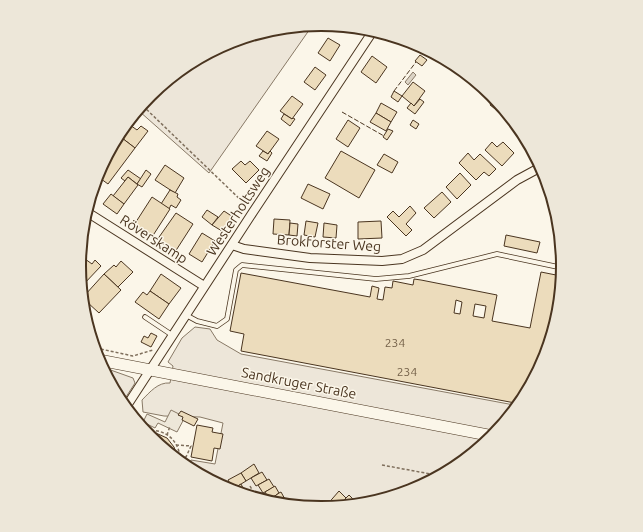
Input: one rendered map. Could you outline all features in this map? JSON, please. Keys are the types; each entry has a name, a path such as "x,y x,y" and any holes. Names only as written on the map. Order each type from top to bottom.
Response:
{"street":[{"name":"Westerholtsweg","path":"130,402 204,286 369,36"},
{"name":"Brokforster Weg","path":"232,245 244,249 310,258 382,261 402,259 423,250 517,180 536,170"},
{"name":"Röverskamp","path":"92,215 204,286"},
{"name":"Sandkruger Straße","path":"107,362 485,435"}],"lane":[{"path":"186,314 198,321 218,326 227,319 236,270 242,265 376,279 409,276 497,254 556,267"},
{"path":"146,317 172,335"}],"path":[{"path":"146,109 253,212"},
{"path":"102,349 133,356 154,350 161,352"},
{"path":"167,435 170,426"},
{"path":"154,431 167,435 176,445 179,453"},
{"path":"176,445 191,446 185,457"},
{"path":"382,465 431,474"},
{"path":"250,486 253,491"}],"shaded area":[{"path":"308,32 209,173 142,114 155,100 178,80 204,62 218,55 246,43 261,39 291,33"},
{"path":"413,72 416,75 408,85 405,82"},
{"path":"195,327 210,329 217,340 241,354 511,405 488,432 465,452 439,470 397,489 352,499 322,501 291,499 261,493 246,489 218,477 191,461 215,464 223,423 200,417 164,416 143,412 142,400 158,386 170,383 173,366 168,362 182,338"},
{"path":"111,370 133,378 135,383 126,397"},
{"path":"171,410 185,417 177,432 158,423 155,428 148,425 144,420 147,414 165,422"}],"building":[{"path":"328,38 340,45 330,61 318,53"},
{"path":"420,55 427,60 422,66 415,61"},
{"path":"372,56 387,67 376,83 361,72"},
{"path":"315,67 326,75 315,90 304,82"},
{"path":"413,82 425,91 414,106 402,96"},
{"path":"394,91 402,96 398,102 391,97"},
{"path":"292,96 303,104 292,119 280,111"},
{"path":"420,99 424,102 415,114 407,108 411,103 414,106"},
{"path":"381,103 397,112 391,122 376,113"},
{"path":"491,103 498,111 490,105"},
{"path":"376,113 391,122 386,131 370,122"},
{"path":"284,114 292,119 295,119 290,126 281,119"},
{"path":"348,120 360,128 348,147 336,139"},
{"path":"413,120 419,124 416,129 410,125"},
{"path":"141,126 148,131 135,148 123,139 132,127 137,130"},
{"path":"388,129 393,131 387,140 383,137"},
{"path":"267,131 279,139 268,154 256,146"},
{"path":"123,139 135,148 108,184 103,180"},
{"path":"492,142 497,147 503,142 514,153 502,166 485,150"},
{"path":"263,151 268,154 270,151 272,153 267,161 259,156"},
{"path":"341,151 375,170 359,198 325,178"},
{"path":"468,153 474,160 480,154 496,169 489,176 484,172 476,180 459,163"},
{"path":"384,154 398,162 392,173 377,165"},
{"path":"241,161 245,165 250,161 259,170 246,183 232,169"},
{"path":"165,165 184,178 175,193 155,180"},
{"path":"128,170 141,179 137,184 128,177 125,181 121,178"},
{"path":"146,170 151,174 142,187 137,184"},
{"path":"460,173 471,185 457,199 446,187"},
{"path":"128,177 138,185 124,204 113,196"},
{"path":"308,184 330,194 323,209 301,198"},
{"path":"170,190 178,194 177,197 181,200 176,208 171,205 169,209 161,204"},
{"path":"442,192 451,202 434,218 424,208"},
{"path":"111,194 124,204 117,214 103,204"},
{"path":"152,197 170,209 152,237 134,225"},
{"path":"410,206 416,213 406,224 412,230 406,236 387,217 393,211 399,217"},
{"path":"207,210 218,217 212,225 202,217"},
{"path":"224,211 233,217 222,231 212,225"},
{"path":"176,213 193,224 175,252 157,240"},
{"path":"274,219 290,220 289,235 273,234"},
{"path":"306,221 318,223 315,237 304,235"},
{"path":"381,221 382,238 358,239 358,222"},
{"path":"290,223 298,224 297,236 289,235"},
{"path":"324,223 337,225 336,238 323,237"},
{"path":"202,233 215,241 202,262 189,254"},
{"path":"506,235 540,242 537,253 504,246"},
{"path":"86,260 92,264 95,260 101,266 87,281"},
{"path":"121,261 133,272 118,287 104,274 114,265 116,267"},
{"path":"541,272 556,275 552,312 544,342 539,356 525,384 513,403 241,351 244,334 230,331 241,273 370,297 372,286 379,288 377,299 383,300 385,287 392,288 393,281 413,285 414,279 421,280 497,295 492,321 530,328","holes":["456,300 462,302 460,314 454,313","475,304 486,306 484,318 473,316"]},
{"path":"104,274 121,290 99,313 90,305 88,291"},
{"path":"161,274 181,288 169,304 150,291"},
{"path":"150,291 169,304 159,319 135,302 143,292 147,295"},
{"path":"151,333 157,336 151,347 141,342 144,336 148,338"},
{"path":"181,411 198,419 194,426 182,420 183,417 178,415"},
{"path":"197,425 213,428 212,432 223,434 220,449 214,448 212,461 191,457"},
{"path":"157,434 167,438 175,449"},
{"path":"254,464 259,473 246,481 241,473"},
{"path":"262,472 267,480 256,486 251,478"},
{"path":"241,473 246,481 238,486 228,480"},
{"path":"269,479 274,487 263,493 258,485"},
{"path":"275,486 279,493 275,496 266,494 265,492"},
{"path":"339,491 346,498 344,500 331,500"},
{"path":"281,492 284,498 275,496"},
{"path":"349,495 353,499 352,499 344,500"}],"fence":[{"path":"394,91 416,62"},
{"path":"342,112 384,136"}]}
